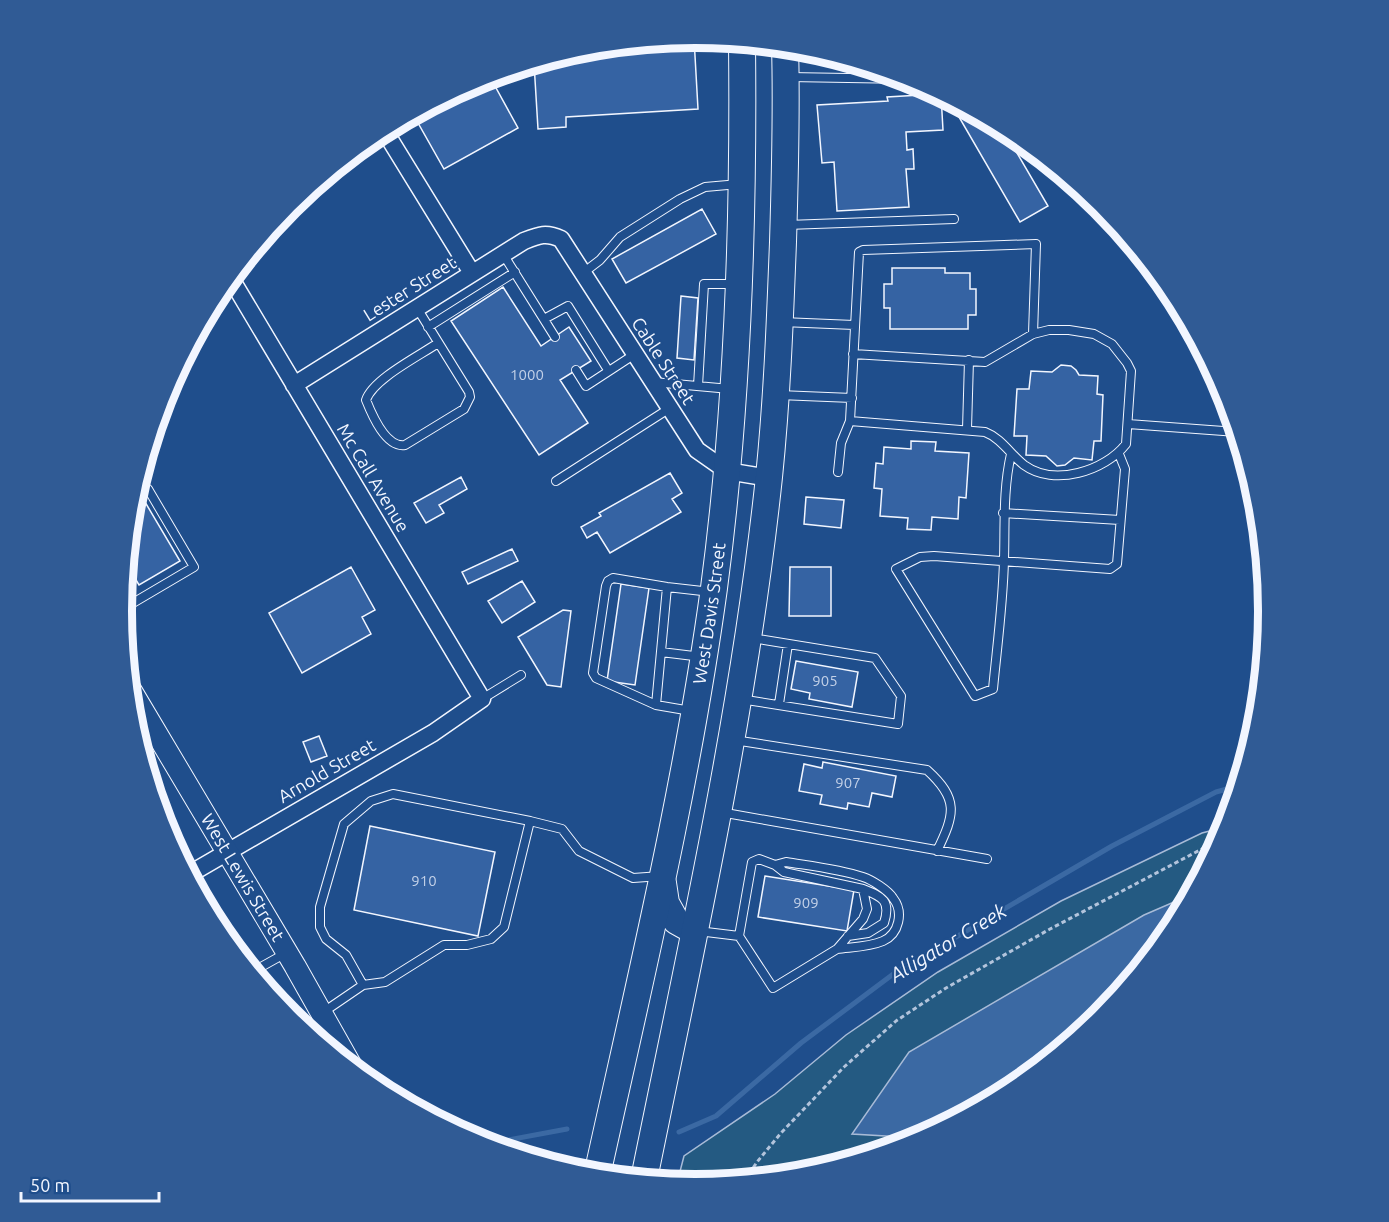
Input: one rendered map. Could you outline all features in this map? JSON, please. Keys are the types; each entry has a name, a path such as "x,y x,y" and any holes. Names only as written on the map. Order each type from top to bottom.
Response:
{"main road":[{"name":"West Davis Street","path":"599,1165 663,876 694,712 713,592 728,471 734,390 743,184 742,50"},
{"path":"774,54 786,77"},
{"path":"645,1172 730,739 769,478 780,322 785,56"},
{"path":"663,876 666,903 676,921 694,931"}],"street":[{"path":"389,138 472,273"},
{"name":"Lester Street","path":"294,384 524,241 549,233"},
{"name":"Cable Street","path":"549,233 561,239 697,450 728,471 769,478"},
{"name":"Mc Call Avenue","path":"235,286 482,699"},
{"name":"Arnold Street","path":"196,870 433,733 482,699"},
{"name":"West Lewis Street","path":"139,705 342,1050"}],"lane":[{"path":"786,77 876,78"},
{"path":"583,273 600,260 620,237 680,199 705,187 743,184"},
{"path":"783,225 954,219"},
{"path":"838,472 841,443 850,421 858,255 863,250 1036,244 1033,334"},
{"path":"503,254 555,337"},
{"path":"428,327 515,272"},
{"path":"698,386 704,284 739,284"},
{"path":"544,319 568,306 608,370"},
{"path":"417,308 469,392 468,403 464,408 405,446 395,444 389,439 371,411 366,400 369,392 383,380 438,344"},
{"path":"780,322 854,325"},
{"path":"850,421 967,429 991,434 1027,467 1040,472 1074,475 1090,470 1119,454 1126,444 1131,371 1112,344 1094,334 1069,330 1049,330 1033,334 985,362 853,354"},
{"path":"576,370 586,386 635,354"},
{"path":"967,429 969,360"},
{"path":"653,382 734,390"},
{"path":"776,395 852,398"},
{"path":"556,481 670,408"},
{"path":"1128,424 1228,431"},
{"path":"1011,453 1007,471 1004,561 993,690 975,696 896,569 920,557 1004,561 1110,569 1117,564 1125,469 1119,454"},
{"path":"131,604 194,567 148,489 145,491"},
{"path":"1004,513 1120,520"},
{"path":"694,712 656,705 610,686 596,678 593,673 608,581 613,578 713,592"},
{"path":"656,705 667,587"},
{"path":"737,698 898,724 901,696 875,658 747,637"},
{"path":"779,704 788,644"},
{"path":"661,652 703,657"},
{"path":"482,699 521,675"},
{"path":"730,739 927,770 941,783 950,796 951,815 946,833 937,851"},
{"path":"363,986 346,955 326,939 320,927 321,907 344,824 371,801 393,794 562,829 579,851 633,878 663,876"},
{"path":"717,812 987,859"},
{"path":"322,1013 363,986 385,982 444,945 467,945 491,939 504,927 530,821"},
{"path":"849,936 867,933 884,923 887,906 883,899 863,889 784,872 775,865 759,859 752,862 739,936 773,988 837,949 849,936 863,919 867,909 863,889"},
{"path":"775,865 786,862 864,877 893,898 899,912 898,924 892,935 884,941 837,949"},
{"path":"694,931 739,936"},
{"path":"259,968 286,952"}],"path":[{"path":"751,1171 781,1133 836,1075 896,1021 946,988 1205,848"}],"shaded area":[{"path":"1213,830 1182,892 1163,924 1141,954 1093,1009 1037,1058 1007,1079 944,1116 910,1131 840,1155 768,1169 731,1173 679,1174 684,1156 775,1094 846,1035 938,972 1061,901 1202,833"},
{"path":"1177,901 1163,924 1118,982 1093,1009 1037,1058 976,1099 910,1131 895,1137 852,1134 909,1052 1144,915"}],"building":[{"path":"695,48 698,109 566,117 566,127 538,129 535,72 621,53"},
{"path":"495,85 518,128 444,169 417,121 445,106"},
{"path":"919,95 942,105 943,130 906,132 907,150 913,149 914,169 906,169 909,207 837,211 834,162 822,163 817,105 888,101 887,97"},
{"path":"962,115 976,123 1014,148 1048,206 1020,222 959,117"},
{"path":"702,209 716,234 626,283 612,259"},
{"path":"892,268 945,268 945,273 970,273 970,289 976,289 976,315 968,315 968,329 890,329 890,308 884,308 884,284 892,284"},
{"path":"503,287 541,346 569,327 591,361 560,380 588,423 539,455 451,321"},
{"path":"681,296 698,298 694,360 677,358"},
{"path":"1061,365 1071,366 1079,375 1098,376 1097,394 1103,395 1101,441 1094,441 1092,460 1074,458 1065,465 1057,466 1046,456 1026,455 1027,436 1014,436 1017,389 1029,389 1031,371 1052,372"},
{"path":"911,441 936,442 935,451 969,453 966,498 959,497 958,519 932,517 931,530 907,529 908,518 880,516 882,489 874,488 876,463 883,464 884,447 911,449"},
{"path":"670,473 682,493 672,499 681,512 610,553 597,532 587,538 581,527 601,516 599,513"},
{"path":"461,477 467,489 439,505 444,513 426,523 414,503"},
{"path":"806,497 844,500 841,528 804,524"},
{"path":"145,502 180,561 139,585 133,575 142,504"},
{"path":"512,549 518,561 468,584 462,572"},
{"path":"351,567 375,610 362,617 371,634 302,673 269,613"},
{"path":"790,567 831,567 831,616 789,616"},
{"path":"522,581 535,602 502,623 488,601"},
{"path":"621,584 649,588 635,685 607,681"},
{"path":"563,610 571,611 561,687 547,685 518,637"},
{"path":"796,661 858,672 852,707 809,699 810,693 791,689"},
{"path":"319,736 327,756 311,762 303,742"},
{"path":"823,762 896,776 892,797 872,793 869,807 848,803 847,809 820,804 822,795 799,791 804,764 822,768"},
{"path":"370,826 495,852 478,936 354,910"},
{"path":"765,876 854,890 847,931 758,917"}],"waterway":[{"name":"Alligator Creek","path":"679,1132 716,1116 801,1043 896,972 1112,846 1216,792 1229,788"},
{"name":"Alligator Creek","path":"505,1141 567,1129"}]}
